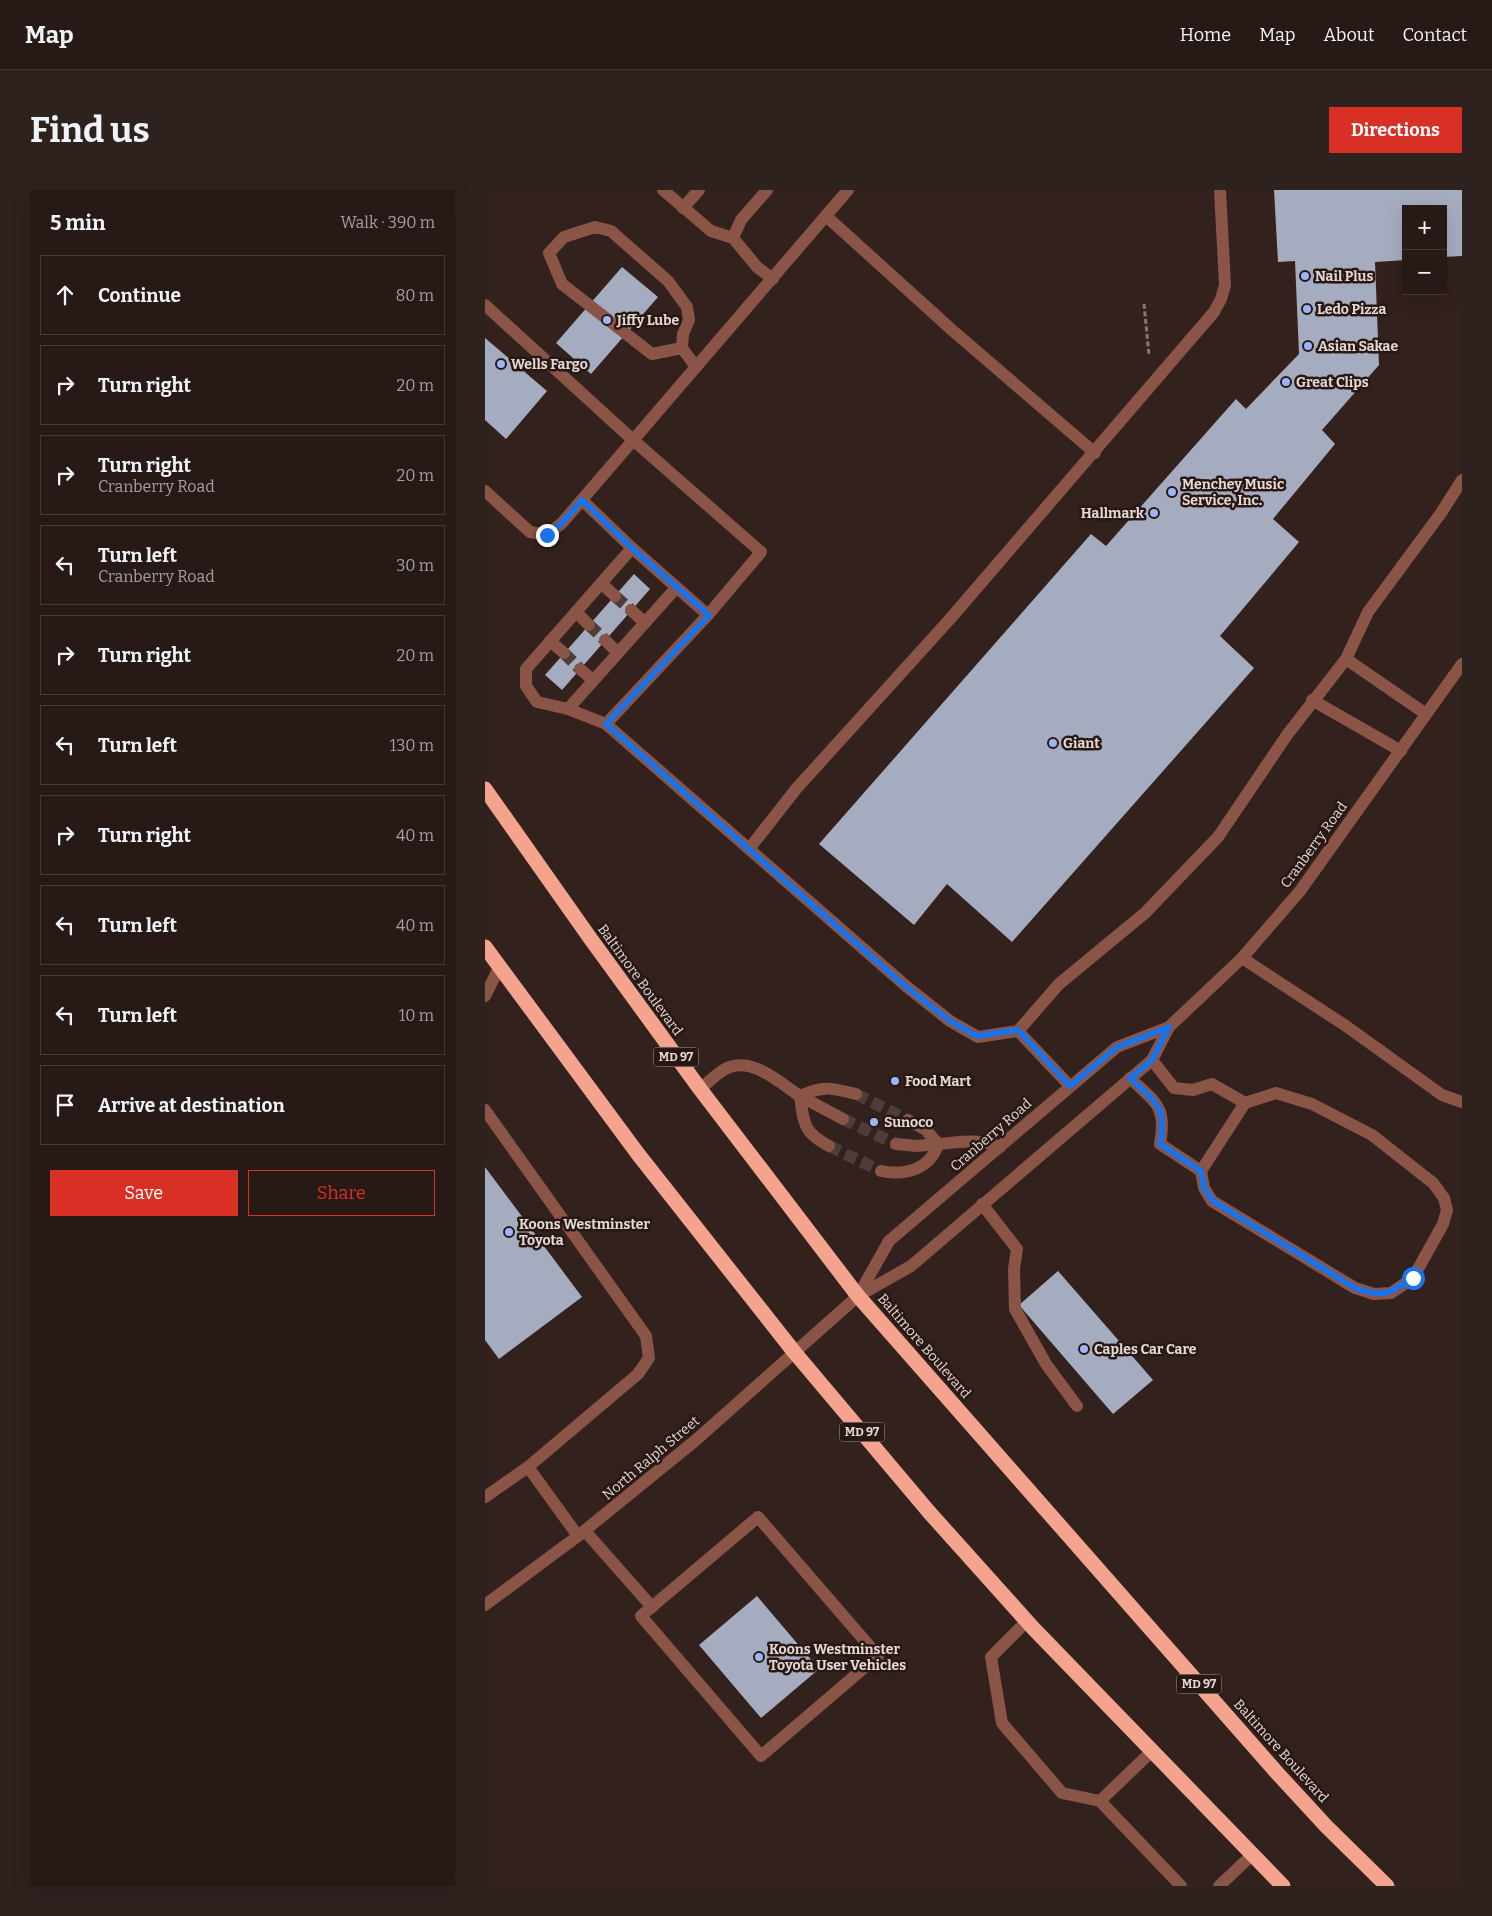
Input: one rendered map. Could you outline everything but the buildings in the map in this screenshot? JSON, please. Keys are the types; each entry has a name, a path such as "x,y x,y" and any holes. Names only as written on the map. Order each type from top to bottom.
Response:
{"highway":[{"name":"Baltimore Boulevard","path":"485,789 700,1089 858,1296 1278,1774 1387,1886"},
{"name":"MD 97","path":"485,947 632,1146 795,1353 929,1512 1027,1621 1283,1886"}],"street":[{"path":"663,190 711,231 733,238 757,267 773,279"},
{"path":"683,208 699,190"},
{"path":"733,238 741,220 767,190"},
{"path":"485,491 530,532 547,535 562,523 848,190"},
{"path":"749,849 796,789 898,679 1214,312 1221,299 1225,285 1220,190"},
{"path":"826,216 952,330 1095,452"},
{"path":"682,348 652,354 562,284 549,253 564,237 595,227 611,232 668,281 687,307 689,320 683,334 682,348 696,367"},
{"path":"485,306 633,440 761,552 709,615 606,724"},
{"path":"632,548 525,668 526,686 537,702 568,709 606,724 905,986 950,1021 977,1036 1018,1030 1059,984 1145,913 1218,837 1312,700 1346,659 1369,612 1441,513 1462,480"},
{"path":"582,500 676,588 709,615"},
{"path":"601,583 615,596"},
{"path":"568,709 676,588"},
{"path":"631,610 645,623"},
{"path":"576,612 589,625"},
{"path":"605,640 618,653"},
{"path":"550,641 564,653"},
{"path":"1346,659 1426,714"},
{"name":"Cranberry Road","path":"827,1323 858,1296 911,1266 1152,1060 1169,1027 1242,958 1300,891 1462,664"},
{"path":"581,669 593,680"},
{"path":"1312,700 1401,752"},
{"path":"1242,958 1346,1026 1443,1095 1462,1102"},
{"path":"485,996 499,968"},
{"name":"Cranberry Road","path":"858,1296 889,1241 1117,1047 1169,1027"},
{"path":"1018,1030 1070,1086"},
{"path":"1152,1060 1174,1088 1193,1090 1212,1084 1245,1103"},
{"path":"700,1089 725,1069 737,1065 752,1067 765,1072 800,1096 843,1119"},
{"path":"1130,1078 1158,1105 1164,1126 1160,1144 1201,1171"},
{"path":"800,1096 817,1089 833,1089 856,1094"},
{"path":"1276,1093 1313,1104 1372,1135 1433,1183 1444,1198 1447,1210 1443,1224 1413,1278 1391,1293 1374,1294 1355,1288 1213,1201 1204,1188 1201,1171 1245,1103 1276,1093"},
{"path":"800,1096 803,1121 810,1134 829,1146"},
{"path":"485,1110 647,1336 649,1358 638,1374 528,1467 485,1497"},
{"path":"908,1120 926,1130 938,1144"},
{"path":"896,1144 917,1146 970,1140 985,1141 1000,1147"},
{"path":"881,1172 905,1173 921,1166 935,1155 938,1144"},
{"path":"982,1204 1017,1249 1014,1269 1015,1309 1045,1364 1077,1406"},
{"name":"North Ralph Street","path":"485,1605 582,1534 696,1440 827,1323"},
{"path":"528,1467 582,1534 652,1607"},
{"path":"758,1517 878,1656 761,1756 641,1616 652,1607 758,1517"},
{"path":"1027,1621 991,1657 1002,1723 1062,1793 1100,1801 1181,1886"},
{"path":"1100,1801 1152,1751"},
{"path":"1219,1886 1253,1854"}],"path":[{"path":"1144,304 1150,362"}],"tunnel":[{"path":"615,596 631,610"},
{"path":"589,625 605,640"},
{"path":"564,653 580,669"},
{"path":"856,1094 908,1120"},
{"path":"843,1119 896,1144"},
{"path":"829,1146 881,1171"}],"place":[{"name":"Nail Plus","path":"1305,276"},
{"name":"Ledo Pizza","path":"1307,309"},
{"name":"Jiffy Lube","path":"607,320"},
{"name":"Asian Sakae","path":"1308,346"},
{"name":"Wells Fargo","path":"501,364"},
{"name":"Great Clips","path":"1286,382"},
{"name":"Menchey Music Service, Inc.","path":"1172,492"},
{"name":"Hallmark","path":"1154,513"},
{"name":"Giant","path":"1053,743"},
{"name":"Food Mart","path":"895,1081"},
{"name":"Sunoco","path":"874,1122"},
{"name":"Koons Westminster Toyota","path":"509,1232"},
{"name":"Caples Car Care","path":"1084,1349"},
{"name":"Koons Westminster Toyota User Vehicles","path":"759,1657"}],"route":[{"path":"547,535 562,523 582,500 676,588 709,615 606,724 905,986 950,1021 977,1036 1018,1030 1070,1086 1117,1047 1169,1027 1152,1060 1130,1078 1158,1105 1164,1126 1160,1144 1201,1171 1204,1188 1213,1201 1355,1288 1374,1294 1391,1293 1413,1278"}]}
